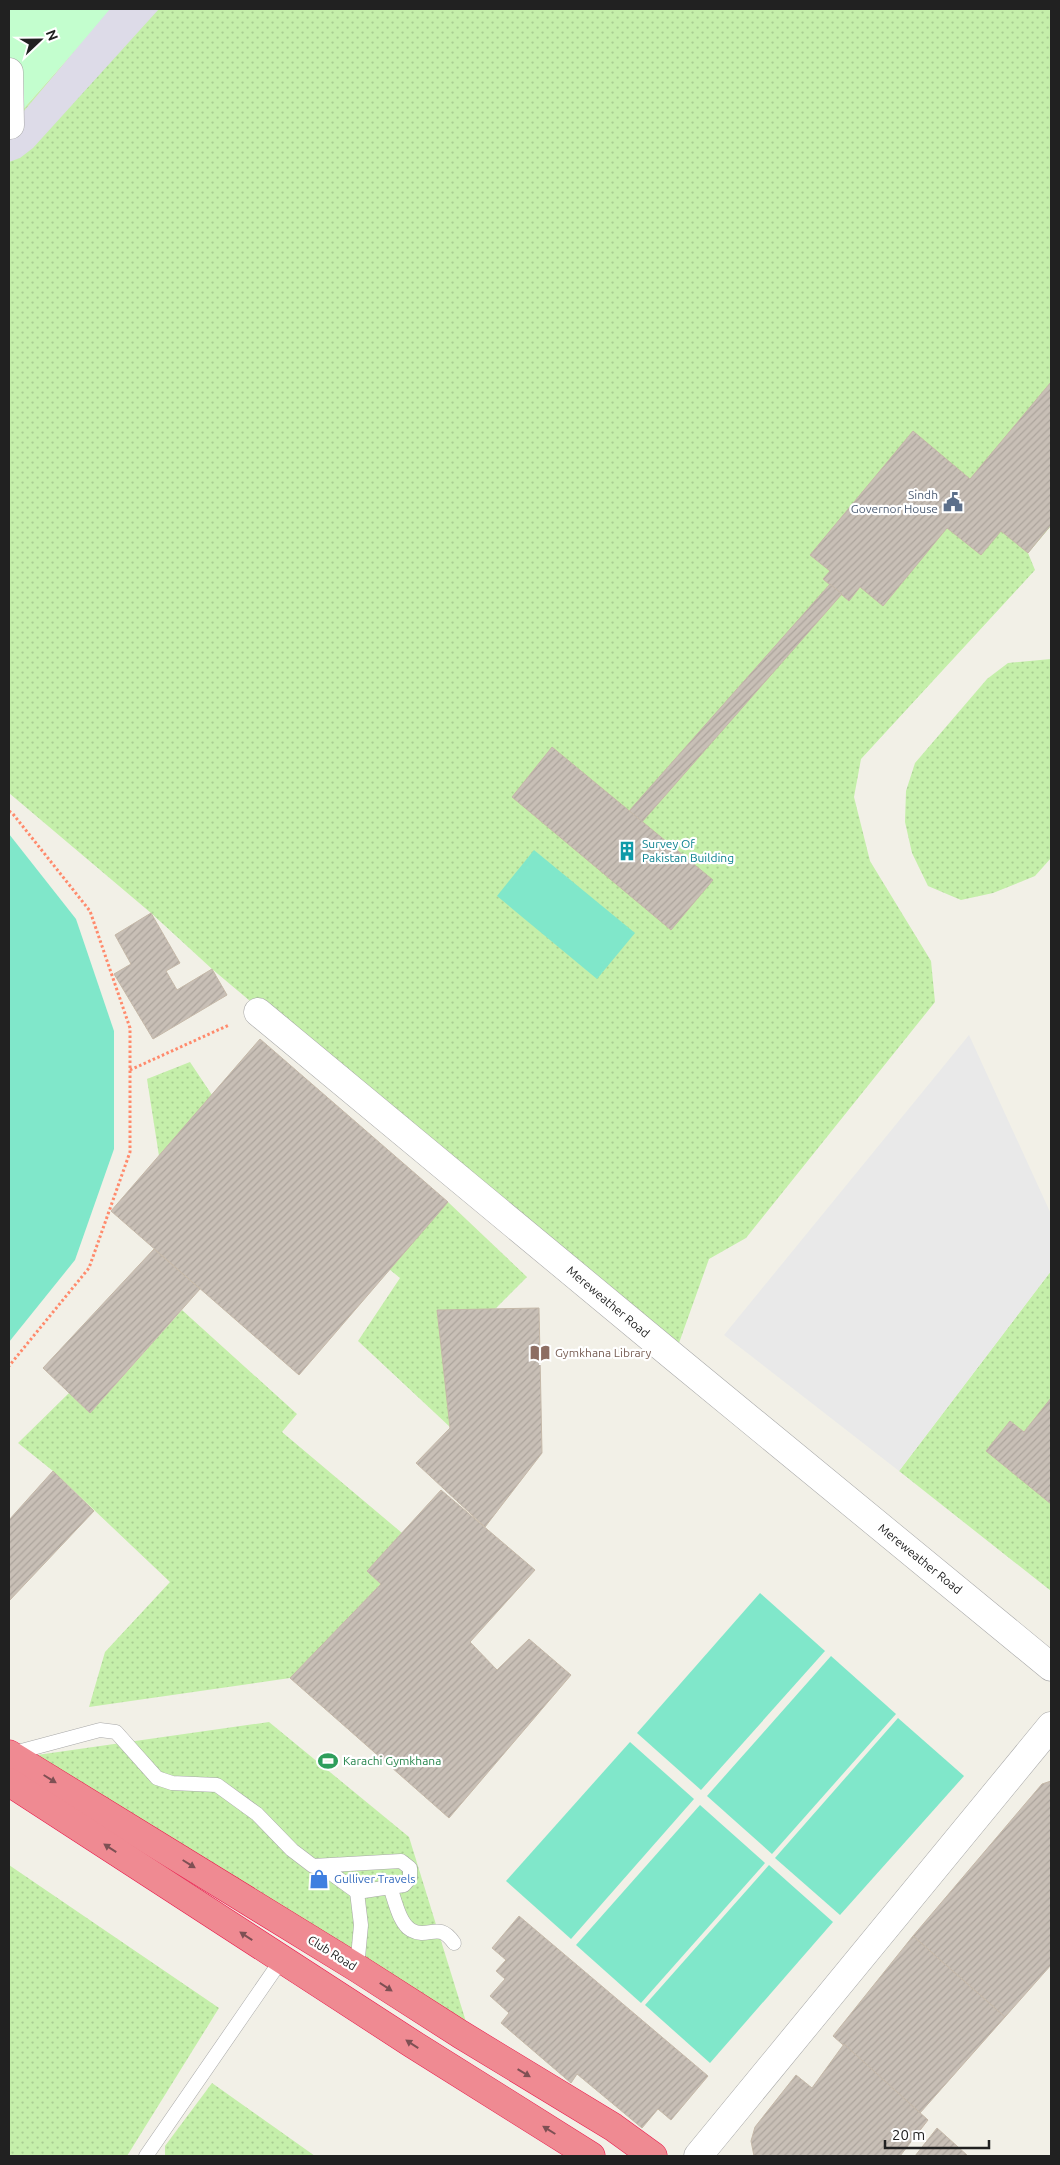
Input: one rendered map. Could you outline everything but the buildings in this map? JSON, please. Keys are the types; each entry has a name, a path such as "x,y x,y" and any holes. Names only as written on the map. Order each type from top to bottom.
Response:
{"highway":[{"name":"Club Road","path":"9,1754 357,1968 613,2128 653,2156"},
{"path":"9,1782 591,2156"}],"street":[{"path":"9,72 9,125"},
{"name":"Mereweather Road","path":"258,1012 1051,1667"},
{"path":"698,2156 1051,1726"}],"lane":[{"path":"9,1754 100,1730 116,1732 157,1778 172,1783 217,1785 257,1814 292,1850 313,1866 401,1862 410,1868 410,1878 404,1885 356,1892 321,1866"},
{"path":"390,1888 403,1921 410,1930 420,1932 443,1931 454,1942"},
{"path":"356,1892 361,1925 357,1968"},
{"path":"146,2156 282,1959"}],"path":[{"path":"9,811 14,814 90,911 130,1028 130,1152 89,1268 9,1366"},
{"path":"130,1070 258,1012"}],"green space":[{"path":"9,9 112,9 9,125"},
{"path":"112,9 1051,9 1051,526 1028,553 1035,570 861,759 854,797 870,861 931,961 935,1002 746,1238 709,1259 674,1357 212,969 151,913 9,793 9,125"},
{"path":"1051,659 1051,858 1035,876 993,893 961,900 928,886 912,853 905,822 906,791 915,763 987,679 1008,663"},
{"path":"9,834 76,919 114,1031 114,1149 75,1260 9,1342"},
{"path":"534,850 635,933 597,979 497,896"},
{"path":"190,1062 212,1095 159,1156 147,1079"},
{"path":"448,1202 527,1277 495,1309 450,1427 358,1341 400,1278 389,1269"},
{"path":"1051,1271 1051,1591 899,1471"},
{"path":"182,1310 297,1414 282,1432 402,1533 367,1571 381,1584 290,1678 89,1707 105,1652 170,1582 53,1471 18,1443 69,1393 90,1413"},
{"path":"760,1593 825,1651 701,1790 637,1733"},
{"path":"831,1656 896,1714 772,1854 707,1796"},
{"path":"898,1718 964,1776 840,1915 775,1858"},
{"path":"269,1722 409,1837 467,2025 37,1755"},
{"path":"630,1742 694,1799 571,1939 506,1881"},
{"path":"700,1805 765,1863 641,2003 576,1945"},
{"path":"9,1865 219,2008 127,2156 9,2156"},
{"path":"769,1865 833,1922 710,2063 645,2005"},
{"path":"212,2083 315,2156 165,2156 165,2146"}],"shaded area":[{"path":"110,9 159,9 33,148 20,158 9,162 9,72 18,118"},
{"path":"969,1035 1051,1214 1051,1271 899,1471 724,1335"}],"place":[{"name":"Sindh Governor House","path":"953,502"},
{"name":"Survey Of Pakistan Building","path":"627,851"},
{"name":"Gymkhana Library","path":"540,1353"},
{"name":"Karachi Gymkhana","path":"328,1761"},
{"name":"Gulliver Travels","path":"319,1879"}]}
